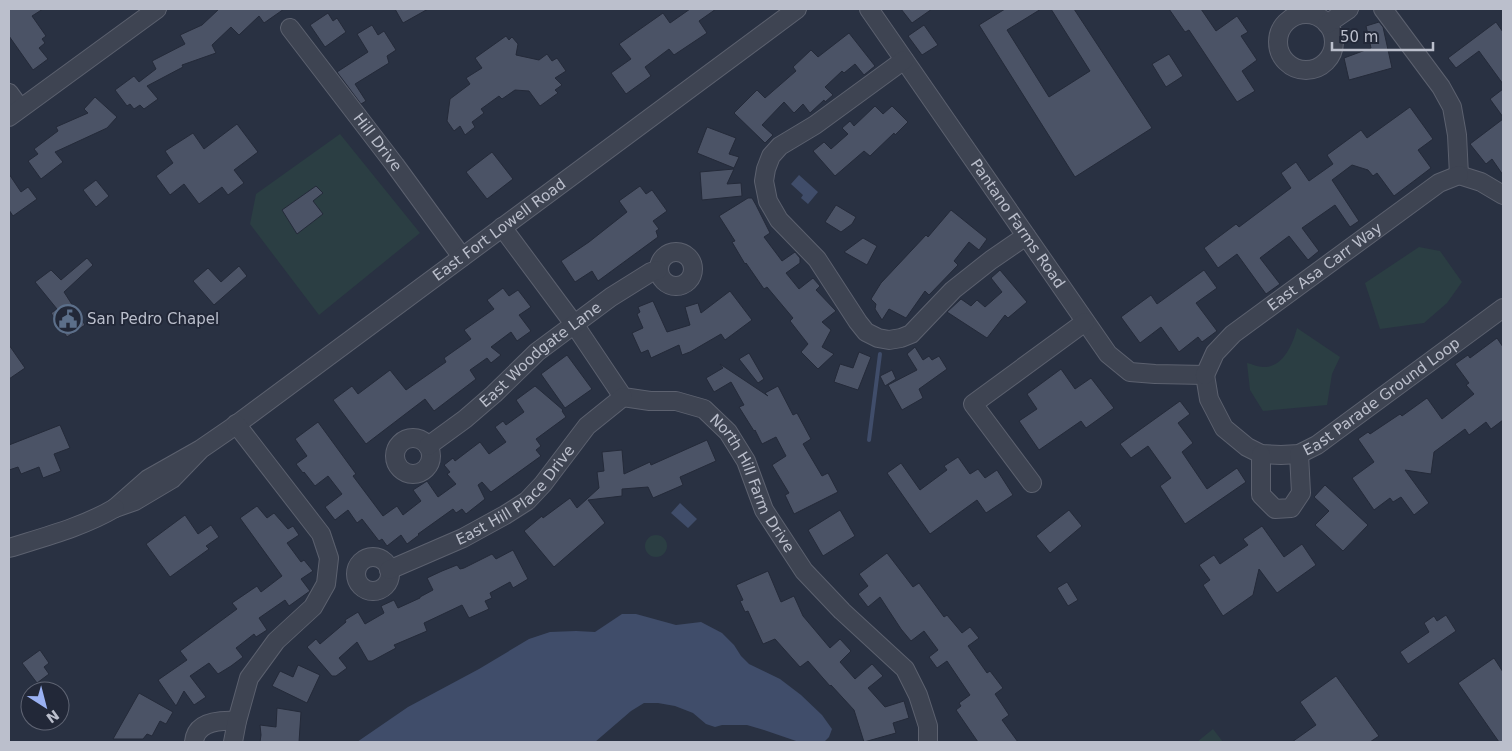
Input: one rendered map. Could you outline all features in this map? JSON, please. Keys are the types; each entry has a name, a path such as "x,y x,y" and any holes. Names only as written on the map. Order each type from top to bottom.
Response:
{"street":[{"path":"9,93 14,113 156,9"},
{"name":"East Fort Lowell Road","path":"9,548 64,530 115,508 148,479 201,449 236,424 797,9"},
{"name":"Pantano Farms Road","path":"869,9 1108,354 1130,372 1205,375"},
{"path":"1327,24 1349,9"},
{"path":"1384,9 1441,87 1452,107 1457,135 1459,175 1481,182 1503,195"},
{"name":"Hill Drive","path":"290,28 395,165 462,257"},
{"path":"904,60 815,125 780,146 771,156 764,181 768,200 779,220 817,259 866,332 878,338 889,340 911,334 953,290 991,260 1026,236"},
{"name":"East Asa Carr Way","path":"1205,375 1215,353 1232,334 1439,183 1459,175"},
{"path":"502,227 574,324 624,397"},
{"name":"East Woodgate Lane","path":"428,446 494,394 536,352 611,297 650,272 658,270"},
{"name":"East Parade Ground Loop","path":"1205,375 1209,399 1224,428 1247,447 1261,454 1299,454 1325,439 1503,308"},
{"path":"1032,482 973,404 1085,322"},
{"name":"East Hill Place Drive","path":"389,570 463,538 527,501 543,484 587,426 624,397"},
{"name":"North Hill Farm Drive","path":"624,397 676,402 704,409 728,432 746,461 764,510 804,571 842,611 905,668 918,695 928,726 928,742"},
{"path":"233,742 249,678 276,641 313,607 326,584 330,558 321,534 236,424"},
{"path":"1261,454 1261,495 1275,509 1291,508 1301,493 1299,454"},
{"path":"194,742 195,736 203,726 220,720 237,721"}],"green space":[{"path":"340,134 420,233 319,315 250,224 256,194"},
{"path":"1419,247 1440,251 1462,282 1447,303 1424,323 1380,329 1365,283"},
{"path":"1297,328 1340,357 1332,374 1327,405 1263,411 1250,390 1247,363 1259,367 1276,364 1290,348"},
{"path":"656,535 664,538 667,546 664,554 656,557 648,554 645,546 648,538"},
{"path":"1213,729 1223,742 1197,742"}],"water":[{"path":"799,175 818,192 808,204 801,198 803,195 791,184"},
{"path":"680,503 697,519 688,528 671,513"},
{"path":"622,614 636,614 676,625 701,622 722,633 749,664 780,679 801,695 822,715 832,729 829,737 824,742 799,742 747,725 722,725 715,727 706,724 693,713 675,706 644,703 631,711 595,742 357,742 408,707 479,669 529,639 550,632 595,632"}],"building":[{"path":"9,9 43,9 32,16 46,36 42,39 45,43 39,48 48,59 33,70 9,36"},
{"path":"219,9 284,9 264,23 259,16 239,35 231,27 212,45 216,53 182,65 183,67 147,86 158,99 144,109 140,105 134,109 130,104 127,106 115,90 134,76 139,82 156,69 152,61 185,44 180,35 202,25"},
{"path":"395,9 428,9 403,23"},
{"path":"690,9 716,9 699,21 707,33 674,55 669,49 645,67 651,76 626,94 611,73 631,59 619,44 663,13 670,23"},
{"path":"901,9 932,9 912,23"},
{"path":"1005,9 1041,9 1007,30 1049,97 1090,71 1051,9 1074,9 1152,128 1075,177 979,25"},
{"path":"1169,9 1201,9 1216,31 1237,16 1248,32 1241,36 1257,60 1242,71 1255,91 1237,102 1189,30 1185,32"},
{"path":"328,13 333,21 337,18 346,32 325,47 310,25"},
{"path":"1379,22 1383,27 1392,68 1349,80 1344,58 1371,48 1366,26"},
{"path":"1496,22 1503,32 1503,84 1479,51 1456,68 1448,58"},
{"path":"372,25 378,35 384,31 396,50 387,56 389,63 355,84 366,101 361,104 337,72 368,52 357,34"},
{"path":"924,25 938,45 922,55 908,36"},
{"path":"849,33 875,66 864,75 855,64 844,73 842,71 825,87 833,95 825,102 824,100 810,113 803,104 794,113 784,102 762,125 773,135 765,143 734,113 757,90 765,98 796,71 793,67 811,50 818,57"},
{"path":"506,36 509,40 512,37 518,44 516,55 539,60 547,54 552,61 557,58 566,71 555,78 562,85 555,90 558,93 540,106 529,91 515,90 502,99 499,96 481,109 484,113 472,122 475,127 465,135 460,126 454,131 447,121 450,99 470,84 466,78 482,68 475,58"},
{"path":"1169,54 1183,76 1166,87 1152,64"},
{"path":"1503,89 1503,117 1490,99"},
{"path":"95,97 117,117 107,128 55,152 63,162 41,179 28,161 38,154 34,149 58,131 56,127 88,113 84,109"},
{"path":"875,106 883,114 892,106 908,122 870,156 864,151 835,176 813,151 824,142 831,149 848,134 842,128 850,121 854,126"},
{"path":"1410,107 1433,139 1418,150 1431,168 1394,196 1377,173 1373,176 1368,170 1352,165 1332,180 1359,221 1350,227 1335,205 1302,228 1319,251 1308,260 1289,236 1260,258 1280,284 1266,294 1237,254 1218,268 1204,248 1236,224 1239,227 1291,188 1281,173 1296,162 1309,181 1333,164 1327,155 1361,130 1367,138"},
{"path":"1503,119 1503,175 1492,159 1486,164 1470,144"},
{"path":"237,124 258,152 234,170 244,183 228,195 222,187 199,204 184,184 170,195 156,176 173,163 165,151 193,133 204,149"},
{"path":"707,127 736,138 729,154 739,157 734,168 697,153"},
{"path":"492,152 513,179 487,199 466,172"},
{"path":"734,169 727,184 741,183 742,196 702,200 700,172"},
{"path":"9,174 21,192 28,187 37,199 13,216 9,210"},
{"path":"96,180 109,196 96,207 83,190"},
{"path":"316,186 323,193 313,201 323,214 297,234 282,210"},
{"path":"640,186 646,194 652,190 667,211 653,221 659,229 656,231 658,237 598,281 592,271 575,282 561,261 627,212 619,201"},
{"path":"748,198 752,198 770,233 764,237 782,261 795,252 800,258 800,263 786,273 799,289 813,278 820,286 816,290 836,311 822,322 831,330 822,347 834,354 818,369 801,352 808,344 790,321 793,318 767,287 764,289 745,264 732,242 735,241 719,216"},
{"path":"836,205 856,217 852,224 841,232 825,222"},
{"path":"951,210 987,239 979,250 969,242 954,261 958,265 929,295 925,291 906,318 889,309 882,320 875,309 876,304 871,299 881,283 926,235 928,237"},
{"path":"863,238 877,246 867,265 844,252"},
{"path":"87,258 93,265 64,292 85,325 67,337 51,313 57,309 35,282 51,270 61,280"},
{"path":"239,266 247,276 214,305 193,281 208,268 221,282"},
{"path":"1000,270 1027,302 1008,318 1005,315 987,338 947,312 961,299 971,306 977,300 985,307 1002,292 991,278"},
{"path":"1204,270 1217,288 1196,303 1217,331 1202,342 1198,337 1179,352 1161,327 1140,343 1121,317 1151,295 1157,304"},
{"path":"503,288 509,296 518,290 531,307 519,315 531,331 517,341 511,332 491,347 501,355 491,363 487,358 470,370 476,379 434,411 425,399 366,444 333,400 352,386 358,394 390,370 406,390 446,362 444,358 471,339 464,330 494,309 487,300"},
{"path":"730,291 752,320 725,340 721,334 682,355 679,345 651,358 648,350 641,353 632,333 643,328 637,314 640,312 638,307 653,301 667,332 690,325 685,307 698,303 701,313"},
{"path":"1497,338 1503,347 1503,420 1491,429 1486,422 1469,435 1465,429 1434,452 1431,474 1405,470 1429,503 1414,515 1401,497 1393,502 1390,498 1374,510 1352,478 1374,462 1358,439 1368,432 1370,434 1400,414 1402,416 1427,398 1442,419 1474,394 1466,385 1469,383 1455,364 1468,355 1470,358"},
{"path":"9,345 25,368 9,379"},
{"path":"915,347 923,360 929,356 932,360 939,356 947,369 919,389 923,398 902,410 888,385 917,370 907,354"},
{"path":"859,352 871,357 858,390 834,382 840,364 853,368"},
{"path":"749,353 764,379 758,383 739,359"},
{"path":"567,355 592,389 565,408 541,374"},
{"path":"720,364 768,396 765,393 778,386 793,415 797,413 811,439 803,444 822,476 828,473 838,492 794,514 785,495 789,493 772,465 786,456 776,437 762,444 739,407 744,405 731,382 714,392 706,378 723,368"},
{"path":"1061,369 1075,389 1091,378 1114,408 1086,428 1081,421 1039,450 1019,421 1037,409 1027,394"},
{"path":"892,370 896,379 885,386 880,376"},
{"path":"535,386 563,410 566,417 536,439 541,446 536,450 541,456 491,492 482,482 478,485 485,499 466,514 462,509 456,513 453,509 407,544 401,535 387,546 382,539 379,541 362,519 357,523 348,510 335,520 325,507 342,494 328,476 315,486 296,464 307,456 295,439 318,422 356,474 353,476 383,516 397,506 403,515 421,501 413,490 427,481 438,497 456,484 447,474 450,472 444,465 453,458 455,461 480,442 489,454 506,442 495,427 503,421 506,425 524,412 516,400"},
{"path":"1180,401 1190,414 1178,423 1193,443 1182,452 1207,489 1237,468 1246,482 1185,524 1160,486 1171,478 1148,446 1131,458 1120,444"},
{"path":"60,425 70,448 54,454 61,471 43,478 39,467 21,474 18,467 9,470 9,445"},
{"path":"707,440 716,461 680,477 683,485 653,498 648,487 622,489 622,496 588,500 605,523 554,567 524,531 542,516 543,518 570,498 577,508 599,488 597,472 604,471 602,452 622,450 624,474 650,462 651,465"},
{"path":"958,457 970,474 978,469 985,478 997,470 1013,495 986,513 977,500 930,534 887,473 901,463 920,490 947,470 944,466"},
{"path":"1325,485 1368,525 1343,551 1315,525 1329,511 1314,497"},
{"path":"257,506 267,518 274,513 288,529 293,526 299,535 287,543 301,562 304,560 313,571 301,579 310,591 289,606 285,600 259,618 267,630 256,637 254,634 236,648 243,657 231,666 218,674 209,663 190,676 206,697 194,705 184,691 176,706 158,680 187,660 180,651 237,609 232,603 257,586 261,592 282,576 240,518"},
{"path":"840,510 855,536 823,556 808,530"},
{"path":"1069,510 1082,526 1050,553 1036,536"},
{"path":"185,515 198,534 211,525 219,537 206,546 209,549 170,577 146,544"},
{"path":"1262,526 1284,557 1302,544 1316,565 1277,593 1259,569 1253,595 1223,616 1203,585 1210,580 1199,565 1214,555 1220,564 1248,545 1243,539"},
{"path":"513,550 528,579 513,588 510,582 490,593 492,598 485,601 489,609 469,618 462,605 424,623 427,631 394,645 396,648 372,661 368,661 357,642 339,658 347,668 336,676 332,676 307,647 316,639 320,644 346,622 345,620 358,612 365,624 384,613 381,606 394,600 398,608 420,598 433,590 427,578 457,565 460,569 464,568 492,554 496,559"},
{"path":"887,553 913,587 919,583 944,617 947,615 962,633 970,627 979,638 968,646 987,673 990,671 1003,688 995,694 1009,715 1002,720 1018,742 978,742 956,710 961,706 959,703 970,695 947,661 937,668 929,657 938,650 924,631 911,641 880,597 868,607 858,594 868,586 859,574"},
{"path":"768,571 781,602 794,596 803,616 830,648 840,639 851,651 840,662 855,679 872,664 883,676 868,688 885,707 904,701 909,718 893,723 896,733 864,742 854,710 808,661 800,667 775,639 763,644 748,611 745,612 740,601 743,600 736,585"},
{"path":"1067,582 1078,600 1068,606 1057,588"},
{"path":"1446,615 1456,631 1408,664 1400,652 1429,632 1424,623 1434,616 1437,621"},
{"path":"40,650 49,663 44,667 49,674 40,681 36,681 22,663"},
{"path":"1494,658 1503,672 1503,742 1499,742 1458,683"},
{"path":"298,665 320,675 307,703 272,686 280,671 293,677"},
{"path":"1336,676 1379,736 1370,742 1292,742 1316,725 1300,702"},
{"path":"139,693 173,712 166,724 160,721 152,736 147,734 143,739 113,739"},
{"path":"277,708 301,712 299,742 260,742 260,725 276,727"}],"waterway":[{"path":"869,440 880,354"}],"place":[{"name":"San Pedro Chapel","path":"68,319"}]}
